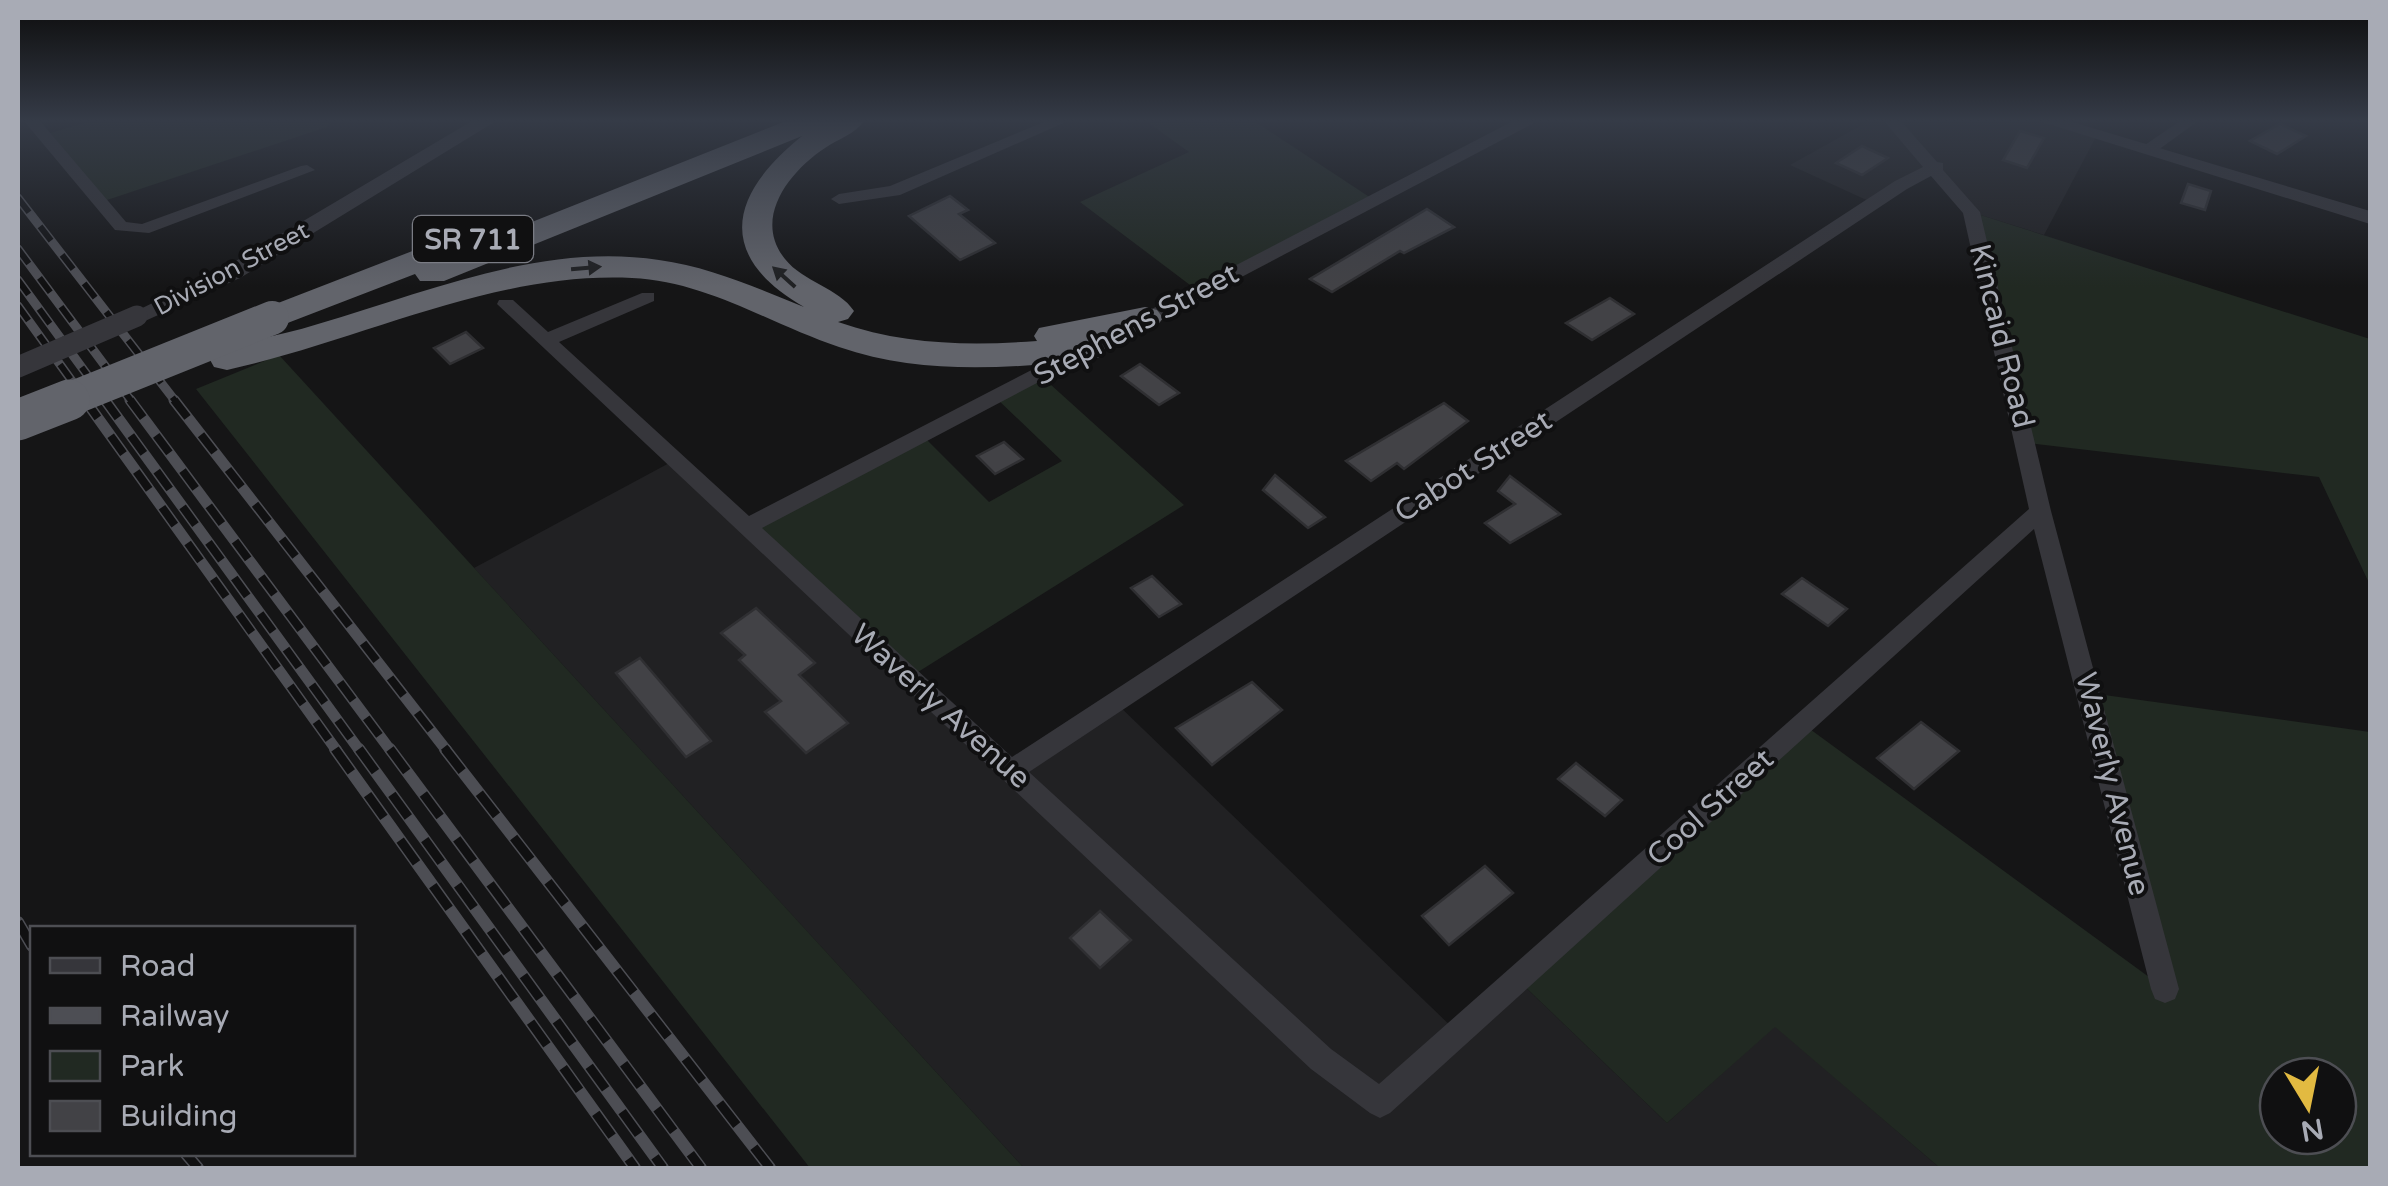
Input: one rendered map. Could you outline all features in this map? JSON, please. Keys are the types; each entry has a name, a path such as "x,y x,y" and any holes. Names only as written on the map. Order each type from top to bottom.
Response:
{"highway":[{"name":"SR 711","path":"281,333 630,176"},
{"name":"SR 711","path":"18,420 281,333 673,176"},
{"path":"772,176 758,199 756,230 761,249 793,286 826,306 880,327 947,339 1037,338 1145,318"},
{"path":"18,442 281,333 472,286 604,267 659,270 701,279 853,340 907,352 973,358 1087,349"}],"street":[{"path":"79,176 121,226 143,228 289,176"},
{"name":"Division Street","path":"18,367 232,273 394,176"},
{"path":"838,199 894,191 929,176"},
{"name":"Stephens Street","path":"745,528 1420,176"},
{"name":"Cabot Street","path":"1012,770 1918,176"},
{"name":"Kincaid Road","path":"1944,176 1971,212 2040,511 2061,578"},
{"path":"2234,176 2370,218"},
{"path":"544,341 648,297"},
{"name":"Waverly Avenue","path":"506,304 1320,1059 1380,1103"},
{"name":"Cool Street","path":"1380,1103 2040,511"},
{"name":"Waverly Avenue","path":"2061,578 2165,989"}],"shaded area":[{"path":"1815,176 1920,176 1873,203"},
{"path":"1944,176 2075,176 2044,235 1971,212"},
{"path":"673,461 1011,770 1115,702 1458,1033 1517,979 1667,1123 1775,1026 1940,1168 1024,1168 474,568"}],"green space":[{"path":"79,176 178,176 101,202"},
{"path":"1136,176 1338,176 1374,200 1198,291 1080,202"},
{"path":"1971,212 2370,339 2370,585 2319,477 2028,443"},
{"path":"279,355 1024,1168 810,1168 196,389"},
{"path":"1040,375 1184,505 910,677 745,528 922,435 989,502 1062,461 996,398"},
{"path":"2090,693 2370,732 2370,1168 1940,1168 1775,1027 1667,1123 1517,979 1803,724 2164,988"}],"building":[{"path":"2188,184 2211,191 2205,210 2181,203"},
{"path":"950,196 968,210 959,214 995,243 960,260 909,216"},
{"path":"1427,209 1454,227 1404,253 1400,251 1332,292 1310,279"},
{"path":"1610,298 1634,314 1592,340 1566,323"},
{"path":"466,332 483,348 450,364 434,348"},
{"path":"1140,364 1179,393 1159,405 1121,376"},
{"path":"1444,403 1468,421 1404,469 1397,463 1371,481 1346,461"},
{"path":"1004,442 1023,459 995,474 977,456"},
{"path":"1275,475 1325,517 1308,528 1263,490"},
{"path":"1510,476 1560,514 1510,543 1485,523 1515,504 1498,491"},
{"path":"1152,576 1181,604 1159,617 1131,588"},
{"path":"1802,578 1847,609 1828,626 1782,594"},
{"path":"756,608 815,663 799,675 848,723 806,753 765,712 781,701 739,660 745,655 721,633"},
{"path":"640,658 711,741 686,757 616,673"},
{"path":"1252,682 1282,710 1212,765 1176,728"},
{"path":"1921,722 1959,751 1914,789 1877,758"},
{"path":"1576,763 1622,800 1605,816 1558,779"},
{"path":"1485,866 1513,893 1449,945 1422,916"},
{"path":"1100,911 1131,940 1100,968 1070,938"}],"railway":[{"path":"18,198 176,402"},
{"path":"18,249 132,402"},
{"path":"18,280 107,402"},
{"path":"18,306 87,402"},
{"path":"85,400 337,751"},
{"path":"105,400 360,751"},
{"path":"130,400 391,751"},
{"path":"174,400 447,751"},
{"path":"335,749 635,1168"},
{"path":"359,749 663,1168"},
{"path":"390,749 701,1168"},
{"path":"445,749 770,1168"},
{"path":"18,922 30,943"},
{"path":"188,1156 198,1168"}]}
